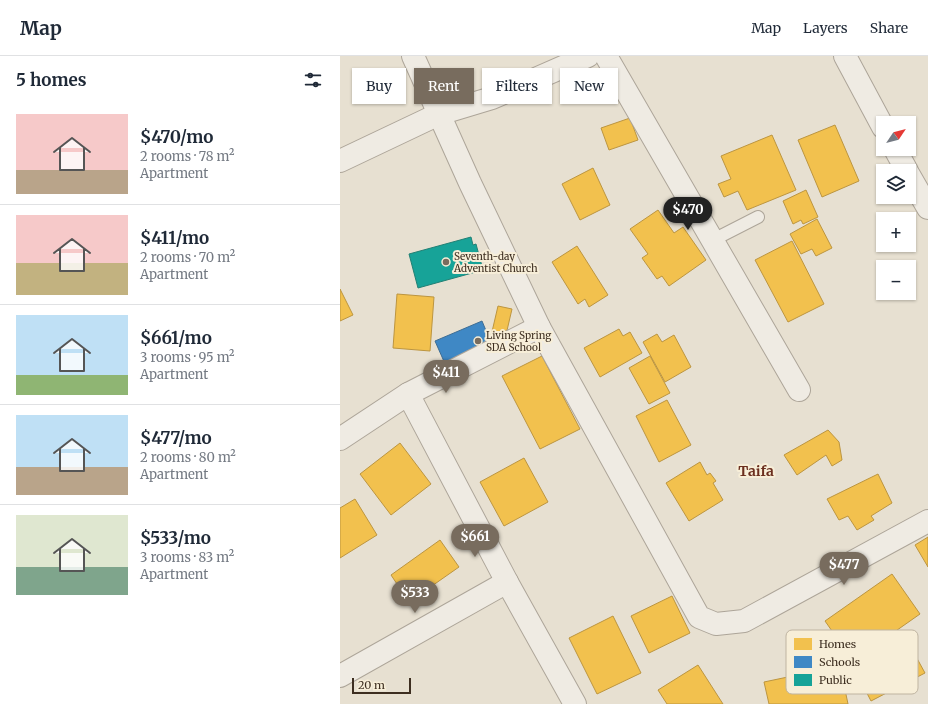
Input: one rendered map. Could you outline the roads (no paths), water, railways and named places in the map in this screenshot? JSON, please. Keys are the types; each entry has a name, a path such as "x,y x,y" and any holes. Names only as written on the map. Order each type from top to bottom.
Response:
{"street":[{"path":"413,56 539,327 699,617 716,624 744,621 928,521"},
{"path":"340,160 439,114 492,98 588,56"},
{"path":"606,56 799,390"},
{"path":"845,56 877,116"},
{"path":"916,187 928,208"},
{"path":"340,439 408,394 539,327"},
{"path":"408,394 507,582 575,704"},
{"path":"340,676 507,582"}],"lane":[{"path":"713,240 758,216"}],"place":[{"name":"Seventh-day Adventist Church","path":"446,262"},
{"name":"Living Spring SDA School","path":"478,341"}],"district":[{"name":"Taifa","path":"756,471"}]}
